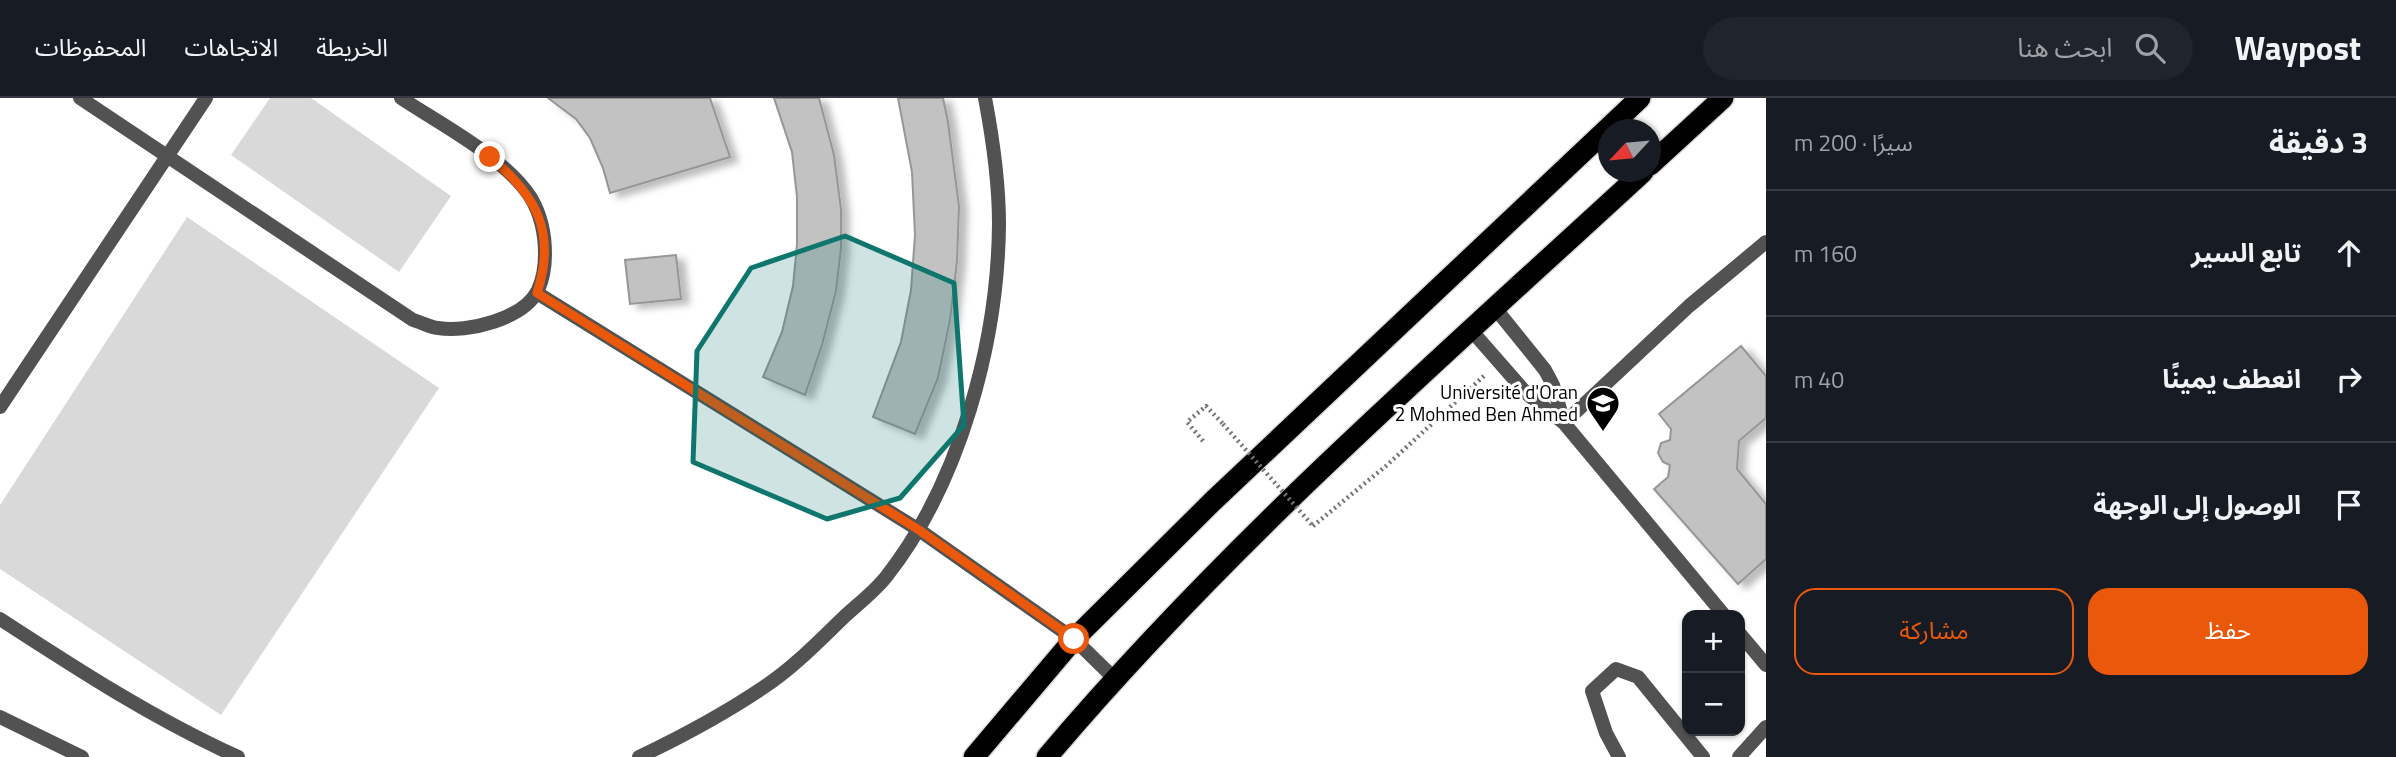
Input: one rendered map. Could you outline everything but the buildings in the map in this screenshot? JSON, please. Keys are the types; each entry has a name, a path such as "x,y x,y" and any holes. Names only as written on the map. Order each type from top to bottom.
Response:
{"highway":[{"path":"974,757 1074,639 1213,501 1640,98"},
{"path":"1661,154 1723,98"},
{"path":"1047,757 1190,600 1281,508 1632,182"}],"lane":[{"path":"80,98 413,320 437,328 463,329 493,322 519,310 537,293 545,270 541,219 530,198 514,177 490,157 401,98"},
{"path":"0,407 206,98"},
{"path":"639,757 699,728 766,686 829,632 885,578 919,530 952,463 972,403 991,320 999,225 995,153 985,98"},
{"path":"1564,424 1689,306 1766,242"},
{"path":"537,293 919,530 1074,639 1116,680"},
{"path":"1495,308 1545,370 1553,385 1564,424"},
{"path":"1471,330 1527,394 1564,424 1720,610"},
{"path":"0,619 104,686 185,733 238,757"},
{"path":"1745,640 1766,665"},
{"path":"1619,757 1605,733 1592,691 1616,669 1638,677 1703,757"},
{"path":"0,717 82,757"},
{"path":"1739,757 1766,727"}],"path":[{"path":"1203,441 1187,422 1206,406 1313,526 1385,466 1499,362"}],"highlighted area":[{"path":"845,236 954,283 964,425 900,498 827,519 693,462 697,351 751,268"}],"shaded area":[{"path":"270,98 311,98 451,196 399,272 231,155"},
{"path":"187,217 439,388 221,715 0,569 0,505"}],"place":[{"name":"Université d'Oran 2 Mohmed Ben Ahmed","path":"1603,433"}],"route":[{"path":"490,157 514,177 530,198 541,219 545,270 537,293 919,530 1074,639"}]}
